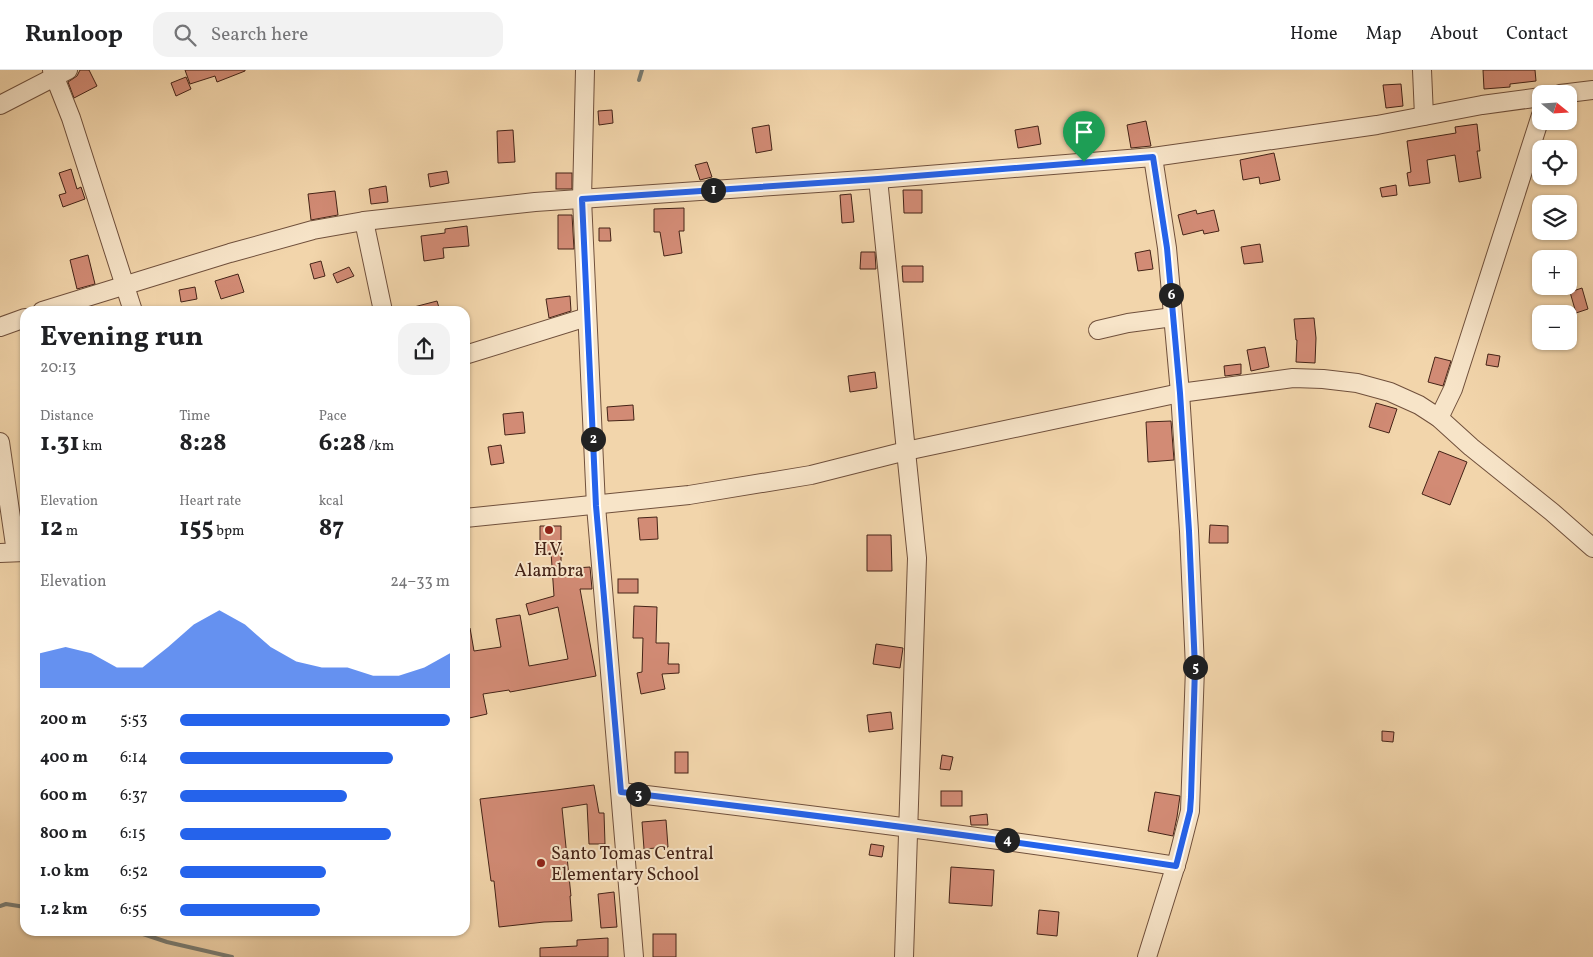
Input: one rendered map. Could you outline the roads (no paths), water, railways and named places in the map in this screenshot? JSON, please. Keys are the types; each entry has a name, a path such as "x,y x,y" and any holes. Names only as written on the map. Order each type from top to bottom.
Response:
{"street":[{"path":"585,70 582,199 596,506 634,957"},
{"path":"1422,70 1424,116"},
{"path":"0,105 58,72 131,306"},
{"path":"1578,92 1593,90"},
{"path":"58,306 230,253 295,235 364,221 535,202 878,179 1153,157 1532,98"},
{"path":"1440,418 1453,389 1536,130"},
{"path":"1147,957 1176,866 1190,811 1195,676 1189,531 1180,393 1167,248 1153,157"},
{"path":"878,179 917,558 904,957"},
{"path":"364,221 382,306"},
{"path":"470,353 587,317"},
{"path":"1098,330 1128,322 1173,317"},
{"path":"0,327 20,320"},
{"path":"470,518 689,496 811,475 906,451 1180,393 1293,378 1358,383 1390,392 1419,404 1440,418 1471,447 1552,512 1593,548"},
{"path":"0,442 14,552"},
{"path":"621,792 1038,844 1176,866"}],"waterway":[{"path":"639,80 642,70"},
{"path":"0,906 6,904 20,906"},
{"path":"149,936 232,957"}],"place":[{"name":"H.V. Alambra","path":"549,530"},
{"name":"Santo Tomas Central Elementary School","path":"541,863"}]}
